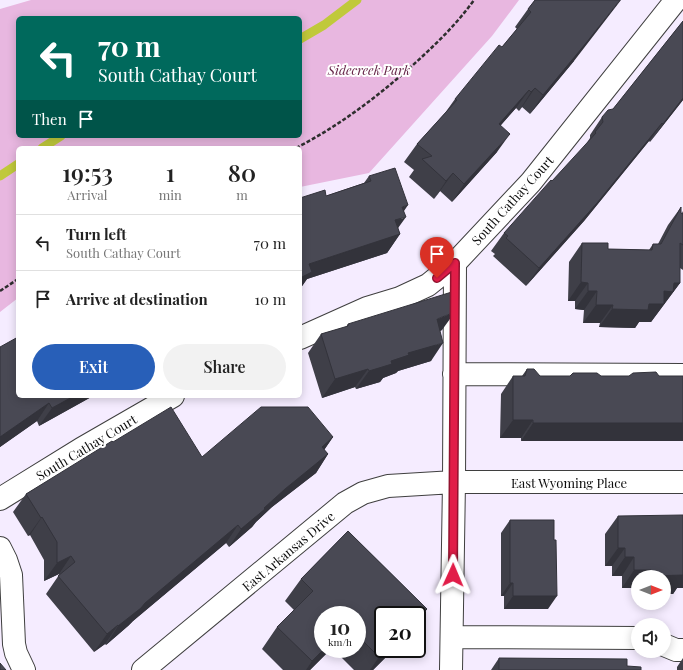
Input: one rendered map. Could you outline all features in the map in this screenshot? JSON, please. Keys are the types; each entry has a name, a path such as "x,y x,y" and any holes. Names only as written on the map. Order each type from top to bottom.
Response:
{"lane":[{"name":"South Cathay Court","path":"302,337 367,308 400,298 428,285 455,263 531,182 676,0"},
{"path":"451,670 455,263"},
{"path":"454,374 683,375"},
{"name":"South Cathay Court","path":"0,499 81,449 169,398"},
{"name":"East Wyoming Place","path":"454,482 683,482"},
{"name":"East Arkansas Drive","path":"143,670 345,503 363,493 388,486 454,482"},
{"path":"0,548 11,576 14,644 16,653 24,670"},
{"path":"452,637 631,638"},
{"path":"671,648 683,650"}],"path":[{"path":"300,146 337,125 358,111 394,82 440,40 457,22 474,0"},
{"path":"0,291 16,280"}],"green space":[{"name":"Sidecreek Park","path":"31,0 519,0 492,36 369,173 302,187 302,146 16,146 16,300 0,312 0,9"}],"building":[{"path":"535,0 620,0 543,95 535,88 531,92 529,90 499,124 510,134 464,184 453,173 446,181 422,159 432,156 417,144 457,100 455,99 499,45 502,47 531,12 528,9"},
{"path":"683,21 683,98 597,203 539,268 506,238 508,236 504,233 551,180 552,181 596,133 595,132 603,122 602,117 608,110 613,109"},
{"path":"395,168 408,205 402,207 406,217 395,220 400,234 309,264 312,272 302,277 302,197 325,190 326,196 371,181 369,176"},
{"path":"681,207 681,213 683,214 683,245 680,243 680,283 674,283 673,292 664,291 664,304 649,304 648,310 612,309 613,305 596,305 597,291 588,291 588,283 581,282 582,243 608,243 608,249 652,250 653,244 661,244"},
{"path":"455,291 455,312 437,319 443,343 408,353 409,355 391,361 392,364 369,371 368,369 335,379 321,334 348,326 348,324"},
{"path":"16,338 16,398 70,398 52,408 49,403 0,437 0,347"},
{"path":"527,369 534,369 540,376 570,376 573,373 597,373 601,376 629,376 633,373 656,372 659,376 683,376 683,423 533,423 533,420 513,420 513,376 525,376"},
{"path":"171,407 202,457 261,407 308,407 333,437 322,447 328,454 285,489 264,508 265,509 241,529 238,525 141,608 107,634 58,576 75,562 71,556 57,563 57,542 26,494 112,441 113,442"},
{"path":"683,515 683,575 671,575 671,570 634,570 634,557 625,557 625,548 618,548 618,516"},
{"path":"510,520 554,520 554,540 556,540 557,596 513,596 513,583 510,583"},
{"path":"348,531 424,606 374,606 374,652 366,644 366,606 314,606 315,658 312,661 277,627 313,591 301,579"},
{"path":"499,658 627,659 627,666 641,667 641,670 499,670"},
{"path":"0,663 6,670 0,670"}],"waterway":[{"path":"302,38 324,25 357,0"},
{"path":"45,146 58,138"},
{"path":"0,176 16,165"}],"route":[{"path":"437,278 455,263 453,575"}]}
